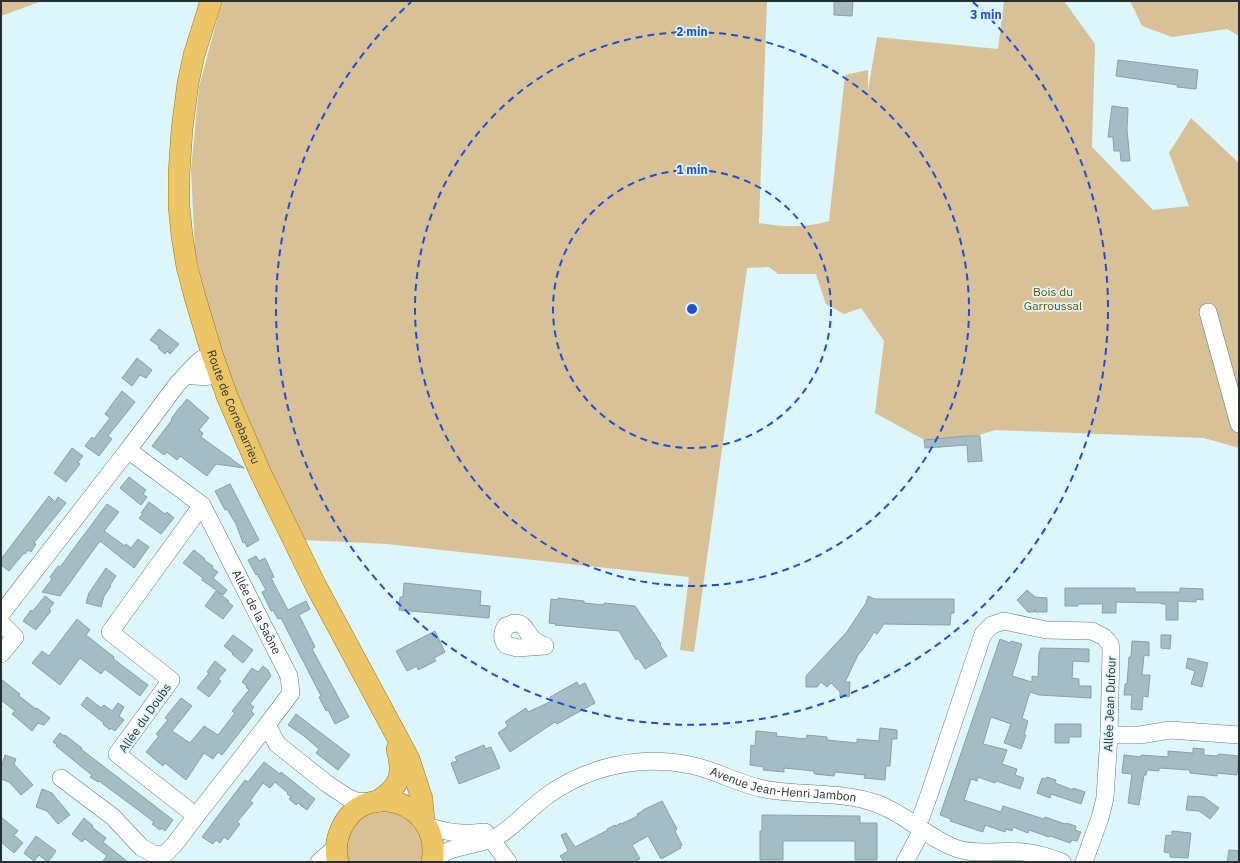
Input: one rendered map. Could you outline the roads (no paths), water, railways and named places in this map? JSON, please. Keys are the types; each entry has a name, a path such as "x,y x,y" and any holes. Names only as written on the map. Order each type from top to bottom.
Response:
{"main road":[{"name":"Route de Cornebarrieu","path":"197,1 194,56 182,129 179,174 179,206 182,236 194,297 219,374 258,467 292,537 392,731 408,759 422,799 426,823"},
{"name":"Route de Cornebarrieu","path":"194,56 211,1"},
{"name":"Route de Cornebarrieu","path":"375,802 388,794 400,779 400,764 392,731"},
{"path":"337,855 338,835 343,824 356,810 375,802 384,801 400,803 413,810 426,823 434,846 432,862"}],"street":[{"path":"1208,312 1239,424"},
{"path":"1,614 178,383 196,364 206,356 212,354"},
{"path":"186,375 199,377 219,374"},
{"name":"Allée de la Saône","path":"128,450 202,504 289,676 291,693 267,725"},
{"name":"Allée du Doubs","path":"196,816 117,754 171,680 110,632 202,504"},
{"name":"Allée Jean Dufour","path":"904,862 918,828 983,634 992,625 1000,622 1008,622 1046,630 1092,632 1104,637 1110,644 1112,655 1109,735 1104,804 1084,862"},
{"path":"1,624 15,637 1,654"},
{"path":"61,778 113,817 141,847 155,854 165,854 174,845 267,725 277,744 326,783 347,797 356,801 375,802"},
{"path":"1109,735 1140,735 1170,730 1239,735"},
{"name":"Avenue Jean-Henri Jambon","path":"432,862 454,848 491,839 499,835 547,796 577,778 611,766 644,761 691,765 713,771 749,785 769,790 869,801 894,811 940,841 959,849 1041,854 1062,862"},
{"path":"326,783 340,800 343,812 343,824"},
{"name":"Avenue Jean-Henri Jambon","path":"426,823 445,832 463,834 493,831 510,826"},
{"path":"491,839 508,862"},
{"path":"319,862 337,855"}],"park label":[{"name":"Bois du Garroussal","path":"1053,299"}]}
